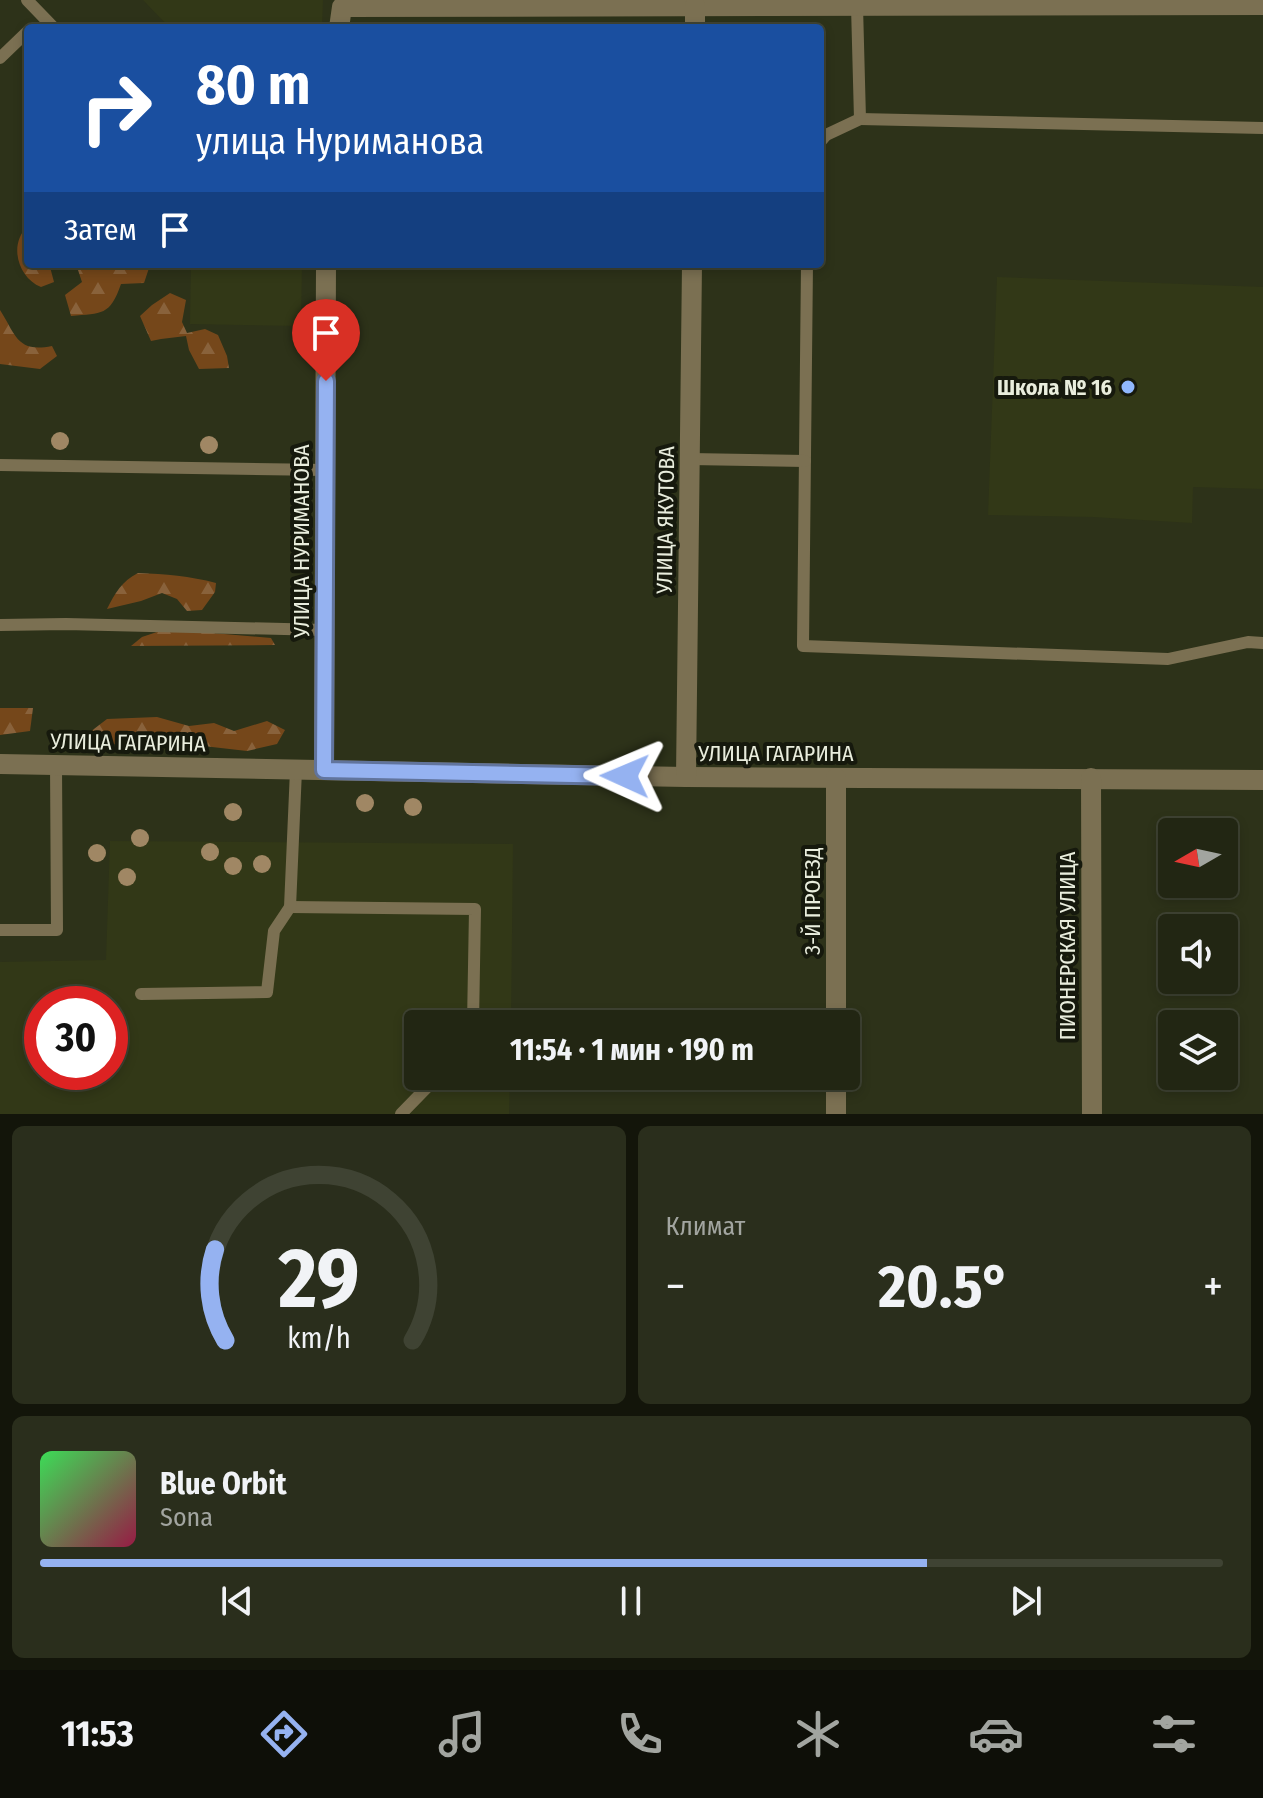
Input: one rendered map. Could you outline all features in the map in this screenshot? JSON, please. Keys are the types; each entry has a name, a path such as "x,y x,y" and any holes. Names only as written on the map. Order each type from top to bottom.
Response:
{"street":[{"path":"693,3 695,24"},
{"path":"340,24 342,7 693,3 857,6 1263,5"},
{"name":"УЛИЦА НУРИМАНОВА","path":"324,770 326,268"},
{"name":"УЛИЦА ЯКУТОВА","path":"686,777 692,268"},
{"name":"УЛИЦА ГАГАРИНА","path":"0,764 686,777 1263,780"},
{"name":"3-Й ПРОЕЗД","path":"836,778 836,1010"},
{"name":"ПИОНЕРСКАЯ УЛИЦА","path":"1091,778 1092,1114"},
{"path":"836,1090 836,1114"}],"lane":[{"path":"27,0 50,24"},
{"path":"857,6 860,119"},
{"path":"36,24 43,17"},
{"path":"0,58 24,36"},
{"path":"824,137 860,119 1263,128"},
{"path":"807,268 803,646 1168,659 1248,642 1263,643"},
{"path":"690,459 805,461"},
{"path":"0,465 326,470"},
{"path":"0,625 325,630"},
{"path":"0,930 57,930 56,765"},
{"path":"141,994 267,992 274,931 290,907 296,770"},
{"path":"290,907 475,909 473,1010"},
{"path":"401,1114 424,1090"}],"shaded area":[{"path":"143,0 323,0 322,24 166,24"},
{"path":"191,268 302,268 301,326 190,324"},
{"name":"Школа № 16","path":"997,277 1263,287 1263,489 1193,487 1192,523 988,515"},
{"path":"110,841 513,844 511,1010 404,1010 404,1090 510,1090 509,1114 0,1114 0,962 106,960"}],"green space":[{"path":"24,231 24,268 50,268 54,282 41,287 26,276 17,251"},
{"path":"77,268 149,268 144,283 121,284 113,302 104,311 71,316 65,295 82,282"},
{"path":"170,293 186,300 182,322 187,333 205,329 218,335 229,368 199,369 186,336 151,341 140,316"},
{"path":"0,310 19,340 31,347 52,346 57,356 40,369 0,364"},
{"path":"138,573 216,583 215,592 202,610 187,611 177,599 162,593 107,609 120,588"},
{"path":"166,629 271,638 275,645 131,646 142,637"},
{"path":"0,708 33,708 30,731 0,735"},
{"path":"157,717 189,726 214,723 234,731 267,721 285,730 277,744 247,751 151,740 108,745 90,732 107,719"}],"place":[{"name":"Школа № 16","path":"1128,387"}],"route":[{"path":"326,381 324,770 625,776"}]}
